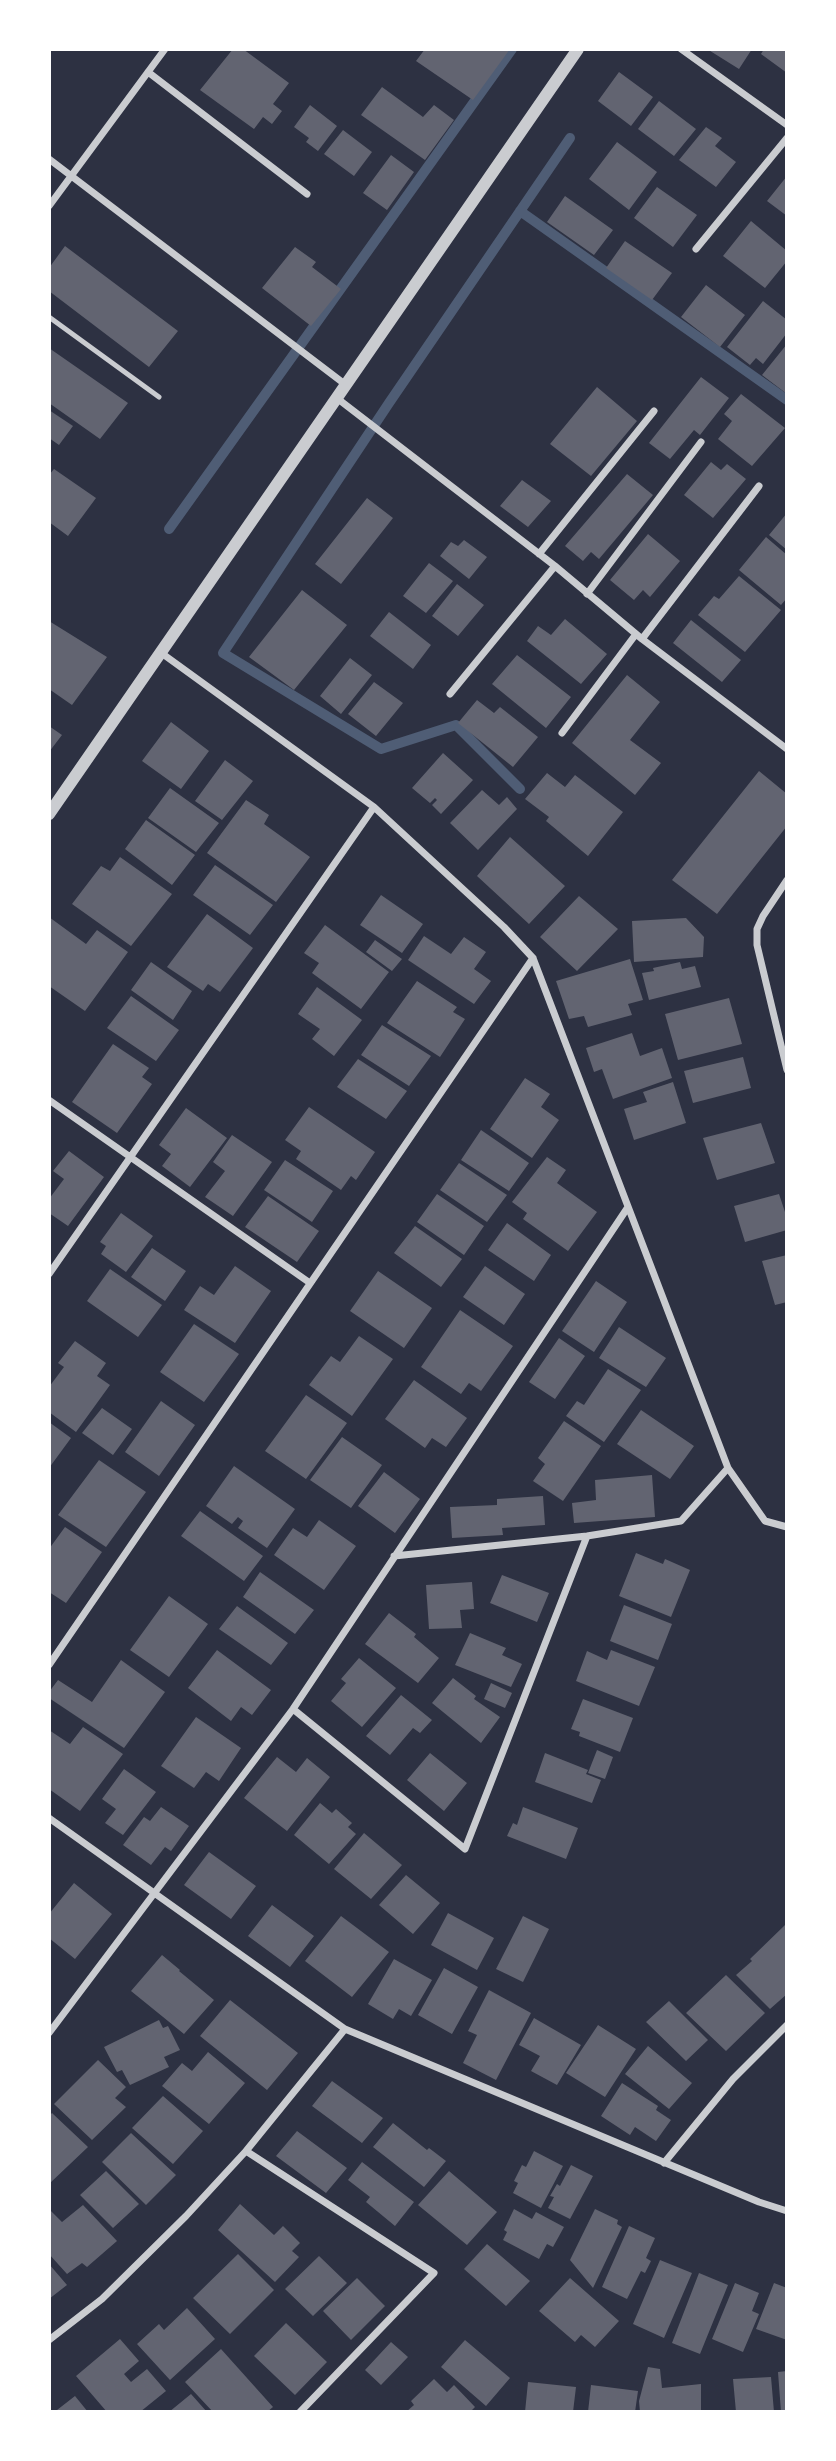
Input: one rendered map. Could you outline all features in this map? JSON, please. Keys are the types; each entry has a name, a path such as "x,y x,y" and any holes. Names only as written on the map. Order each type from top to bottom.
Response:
{"street":[{"path":"49,206 165,49"},
{"path":"49,814 578,49"},
{"path":"681,49 787,125"},
{"path":"148,72 307,194"},
{"path":"696,249 787,138"},
{"path":"49,159 346,385"},
{"path":"338,399 555,566 639,637 787,749"},
{"path":"539,554 654,411"},
{"path":"587,594 701,442"},
{"path":"562,733 759,486"},
{"path":"450,694 555,566"},
{"path":"160,652 373,807 504,927 533,958 727,1468 765,1521 787,1527"},
{"path":"49,1274 373,807"},
{"path":"787,880 763,916 757,929 757,944 787,1070"},
{"path":"49,1665 533,958"},
{"path":"49,1100 310,1283"},
{"path":"49,2033 293,1709 628,1207"},
{"path":"394,1556 587,1536 681,1521 727,1468"},
{"path":"293,1709 465,1850 587,1536"},
{"path":"49,1818 345,2029 664,2163 787,2211"},
{"path":"664,2163 733,2079 787,2025"},
{"path":"49,2340 103,2299 246,2151 345,2029"},
{"path":"246,2151 433,2273 300,2412"}],"lane":[{"path":"49,317 159,397"}],"building":[{"path":"233,49 243,49 289,83 273,104 282,111 272,124 263,117 254,129 200,90"},
{"path":"425,49 510,49 473,100 416,61"},
{"path":"707,49 752,49 739,69"},
{"path":"764,49 787,49 787,73 761,54"},
{"path":"619,72 653,97 631,126 598,101"},
{"path":"382,87 423,117 434,105 454,120 425,160 361,115"},
{"path":"659,101 696,129 674,156 638,129"},
{"path":"310,105 337,126 318,151 306,142 309,138 294,127"},
{"path":"706,127 722,138 715,146 736,162 716,187 679,160"},
{"path":"343,130 372,152 354,176 324,154"},
{"path":"617,142 657,172 629,210 589,179"},
{"path":"391,155 414,172 387,210 363,193"},
{"path":"787,176 787,216 767,201"},
{"path":"657,187 697,215 673,247 634,218"},
{"path":"565,196 613,230 594,255 547,222"},
{"path":"751,221 787,251 787,261 765,288 723,256"},
{"path":"625,241 672,273 652,300 606,268"},
{"path":"65,246 178,331 149,367 49,291 49,268"},
{"path":"295,247 316,262 312,267 341,289 311,326 262,288"},
{"path":"706,285 745,315 720,347 681,317"},
{"path":"763,301 787,320 787,333 763,364 756,358 750,365 727,347"},
{"path":"787,344 787,394 762,375"},
{"path":"49,348 128,403 100,439 49,403"},
{"path":"701,377 729,398 700,435 694,430 670,459 649,443"},
{"path":"597,387 637,421 591,476 550,444"},
{"path":"741,394 785,428 752,466 718,439 732,421 724,414"},
{"path":"49,410 73,426 59,445 49,438"},
{"path":"711,462 721,470 727,464 746,479 713,518 684,495"},
{"path":"54,469 96,498 68,536 49,522 49,475"},
{"path":"627,474 653,495 599,559 591,552 583,561 565,546"},
{"path":"522,480 551,501 528,527 500,506"},
{"path":"367,498 393,518 341,584 315,564"},
{"path":"787,513 787,550 769,535"},
{"path":"648,534 680,561 650,597 643,590 634,600 610,580"},
{"path":"766,537 787,555 787,598 781,605 739,570"},
{"path":"464,540 487,557 469,579 440,556 451,542 458,546"},
{"path":"429,563 453,581 426,613 403,596"},
{"path":"739,576 781,610 745,652 698,615 714,596 719,599"},
{"path":"457,584 484,605 458,636 432,616"},
{"path":"302,590 347,625 294,690 249,657"},
{"path":"389,612 431,645 413,669 370,636"},
{"path":"565,619 607,654 581,684 527,641 538,626 551,635"},
{"path":"691,620 741,660 722,682 673,643"},
{"path":"49,621 107,657 72,705 49,689"},
{"path":"517,655 571,697 546,728 492,684"},
{"path":"350,658 372,675 341,714 320,696"},
{"path":"627,675 660,702 630,740 661,763 635,795 572,743"},
{"path":"374,682 403,703 376,736 348,714"},
{"path":"477,700 494,713 500,707 538,737 513,767 458,723"},
{"path":"171,722 209,751 181,789 142,761"},
{"path":"49,726 62,735 49,752"},
{"path":"443,753 473,780 441,814 432,805 437,800 435,798 430,803 412,788"},
{"path":"225,760 253,781 222,820 195,801"},
{"path":"759,771 787,794 787,826 717,914 672,880"},
{"path":"547,773 565,787 575,775 623,812 588,856 546,821 549,817 525,799"},
{"path":"170,788 219,823 196,852 148,818"},
{"path":"482,790 499,805 507,797 517,809 478,850 450,823"},
{"path":"246,800 269,815 264,824 310,857 276,902 207,853"},
{"path":"146,820 195,855 172,885 125,849"},
{"path":"510,837 565,886 529,924 477,876"},
{"path":"120,857 172,894 131,946 72,904 101,866 110,871"},
{"path":"215,865 273,905 250,935 193,895"},
{"path":"381,895 423,924 402,953 360,925"},
{"path":"579,896 618,929 577,971 540,937"},
{"path":"207,914 253,948 220,992 208,984 203,991 167,967"},
{"path":"49,917 86,944 97,930 128,952 85,1011 49,986"},
{"path":"686,918 704,937 703,957 634,962 632,921"},
{"path":"325,925 389,972 361,1009 312,973 319,963 304,953"},
{"path":"424,936 451,954 464,937 486,952 474,969 491,981 474,1004 408,960"},
{"path":"375,940 402,959 392,971 366,952"},
{"path":"630,959 643,1000 628,1004 632,1015 588,1027 584,1016 569,1019 556,981"},
{"path":"151,962 192,991 173,1020 131,990"},
{"path":"680,962 682,969 695,966 701,987 649,1000 642,973"},
{"path":"417,981 457,1007 453,1012 465,1019 440,1057 387,1023"},
{"path":"317,987 362,1020 334,1056 312,1039 320,1029 298,1014"},
{"path":"131,996 179,1030 156,1061 107,1028"},
{"path":"729,998 742,1044 678,1060 665,1014"},
{"path":"382,1025 431,1056 409,1086 361,1055"},
{"path":"632,1033 640,1056 662,1048 672,1078 613,1099 602,1069 594,1072 586,1048"},
{"path":"113,1044 149,1068 142,1077 152,1084 117,1133 72,1102"},
{"path":"743,1057 751,1088 693,1103 684,1071"},
{"path":"358,1059 407,1091 386,1119 337,1087"},
{"path":"525,1078 550,1094 541,1107 559,1120 532,1158 490,1129"},
{"path":"673,1082 686,1123 634,1140 624,1109 647,1102 643,1092"},
{"path":"309,1107 375,1152 356,1180 351,1176 341,1190 296,1159 301,1151 285,1140"},
{"path":"186,1108 227,1138 190,1187 162,1166 171,1154 159,1145"},
{"path":"761,1123 775,1163 717,1180 703,1138"},
{"path":"481,1130 529,1163 509,1191 461,1160"},
{"path":"232,1135 272,1162 233,1216 205,1197 225,1171 213,1162"},
{"path":"69,1151 104,1177 68,1226 49,1213 49,1199 64,1179 53,1171"},
{"path":"547,1157 566,1170 557,1183 597,1212 568,1251 523,1219 527,1213 512,1202"},
{"path":"285,1160 333,1191 312,1222 264,1190"},
{"path":"459,1163 507,1195 487,1222 440,1190"},
{"path":"437,1194 484,1226 464,1255 417,1222"},
{"path":"779,1194 787,1218 787,1230 745,1242 734,1206"},
{"path":"268,1196 319,1231 297,1262 245,1227"},
{"path":"121,1213 153,1236 126,1272 101,1254 106,1246 100,1242"},
{"path":"507,1223 551,1255 534,1281 488,1250"},
{"path":"415,1226 462,1259 441,1287 394,1253"},
{"path":"152,1248 186,1271 165,1301 131,1277"},
{"path":"787,1255 787,1302 775,1305 762,1261"},
{"path":"235,1266 271,1291 235,1343 184,1310 200,1286 214,1295"},
{"path":"485,1266 525,1294 504,1325 463,1297"},
{"path":"110,1269 162,1305 138,1337 87,1301"},
{"path":"378,1271 432,1308 404,1348 350,1311"},
{"path":"596,1281 627,1302 594,1352 562,1331"},
{"path":"460,1310 513,1346 481,1391 469,1383 461,1394 421,1367"},
{"path":"194,1324 239,1354 204,1402 160,1372"},
{"path":"619,1327 666,1358 646,1387 599,1358"},
{"path":"359,1336 393,1359 352,1416 309,1385 331,1356 340,1362"},
{"path":"559,1338 585,1356 555,1399 529,1382"},
{"path":"75,1341 106,1363 97,1376 110,1385 76,1432 49,1412 49,1387 64,1367 58,1363"},
{"path":"608,1369 641,1390 604,1442 566,1416 577,1401 584,1405"},
{"path":"414,1380 467,1418 446,1447 432,1438 425,1448 385,1419"},
{"path":"306,1395 347,1423 306,1479 265,1451"},
{"path":"161,1401 195,1425 159,1476 125,1452"},
{"path":"102,1408 132,1429 113,1455 82,1433"},
{"path":"641,1410 694,1446 670,1479 617,1444"},
{"path":"564,1421 601,1446 563,1501 533,1481 545,1464 538,1458"},
{"path":"49,1422 71,1438 49,1468"},
{"path":"342,1437 382,1465 351,1508 310,1480"},
{"path":"99,1460 146,1492 106,1547 58,1515"},
{"path":"234,1466 295,1509 267,1548 238,1528 243,1521 238,1517 232,1524 206,1506"},
{"path":"384,1472 420,1499 395,1533 358,1506"},
{"path":"652,1475 655,1517 574,1523 572,1503 596,1500 595,1480"},
{"path":"543,1496 545,1525 502,1528 503,1535 452,1538 450,1507 497,1505 497,1499"},
{"path":"200,1511 263,1556 244,1581 181,1536"},
{"path":"319,1520 356,1546 324,1590 274,1555 293,1528 307,1537"},
{"path":"65,1527 102,1552 66,1603 49,1592 49,1549"},
{"path":"636,1553 663,1564 665,1559 690,1570 671,1617 619,1596"},
{"path":"260,1572 314,1610 295,1634 243,1597"},
{"path":"502,1575 549,1593 537,1622 490,1603"},
{"path":"472,1582 474,1609 460,1610 462,1628 429,1629 426,1585"},
{"path":"169,1596 208,1624 169,1677 130,1650"},
{"path":"624,1605 672,1624 658,1660 610,1641"},
{"path":"237,1606 288,1643 271,1665 219,1629"},
{"path":"389,1613 416,1634 414,1637 439,1658 418,1683 365,1644"},
{"path":"470,1633 506,1648 502,1655 522,1664 511,1687 455,1665"},
{"path":"217,1650 271,1690 252,1715 241,1707 231,1721 188,1688"},
{"path":"611,1650 655,1667 639,1706 576,1681 587,1651 607,1660"},
{"path":"359,1658 396,1688 362,1727 331,1701 346,1683 341,1679"},
{"path":"121,1660 165,1692 124,1748 49,1698 49,1692 58,1680 92,1702"},
{"path":"453,1678 476,1696 474,1699 500,1717 481,1743 432,1703"},
{"path":"491,1683 512,1693 505,1708 484,1699"},
{"path":"401,1695 432,1720 420,1733 413,1728 390,1755 366,1736"},
{"path":"583,1699 633,1718 620,1752 579,1736 580,1732 571,1729"},
{"path":"196,1717 241,1748 219,1781 206,1772 194,1788 161,1766"},
{"path":"83,1727 123,1754 80,1811 49,1789 49,1730 70,1744"},
{"path":"597,1750 613,1757 605,1779 588,1773"},
{"path":"430,1753 467,1783 444,1811 407,1780"},
{"path":"545,1753 588,1770 586,1774 601,1780 592,1803 535,1782"},
{"path":"277,1757 296,1772 307,1758 330,1777 287,1831 244,1798"},
{"path":"124,1769 156,1792 123,1835 105,1823 116,1809 102,1799"},
{"path":"320,1803 332,1813 336,1809 352,1823 348,1827 356,1834 329,1864 294,1835"},
{"path":"161,1807 189,1826 171,1851 165,1847 151,1865 123,1845 144,1817 150,1821"},
{"path":"523,1807 578,1828 566,1859 507,1836 513,1823 517,1825"},
{"path":"364,1833 402,1865 371,1899 334,1869"},
{"path":"209,1852 256,1886 231,1919 184,1885"},
{"path":"406,1875 440,1903 413,1934 379,1905"},
{"path":"74,1883 112,1914 75,1959 49,1938 49,1914"},
{"path":"272,1905 314,1936 290,1967 248,1936"},
{"path":"448,1913 494,1938 477,1970 431,1945"},
{"path":"341,1916 389,1952 352,1997 305,1961"},
{"path":"523,1916 549,1929 523,1982 496,1969"},
{"path":"785,1925 787,1994 770,2009 736,1975"},
{"path":"162,1955 214,2000 184,2034 131,1991"},
{"path":"394,1959 432,1980 411,2016 399,2009 393,2019 368,2004"},
{"path":"444,1968 478,1987 452,2034 418,2015"},
{"path":"726,1975 765,2013 726,2051 686,2013"},
{"path":"489,1990 531,2013 496,2080 463,2063 477,2035 468,2031"},
{"path":"230,2000 298,2053 267,2090 200,2036"},
{"path":"669,2001 708,2040 686,2061 646,2022"},
{"path":"534,2018 581,2045 557,2085 531,2071 540,2056 519,2045"},
{"path":"159,2020 163,2028 168,2026 180,2050 164,2057 169,2067 130,2085 122,2070 117,2072 104,2047"},
{"path":"598,2025 636,2049 605,2097 566,2073"},
{"path":"648,2046 692,2083 669,2109 625,2074"},
{"path":"208,2052 245,2083 209,2124 162,2086 182,2063 192,2071"},
{"path":"98,2060 126,2087 115,2098 126,2107 92,2140 54,2104"},
{"path":"332,2081 383,2118 362,2143 312,2106"},
{"path":"622,2083 658,2106 656,2110 671,2120 656,2141 635,2127 630,2135 601,2116"},
{"path":"163,2096 203,2131 173,2164 132,2128"},
{"path":"52,2113 88,2147 49,2184 49,2116"},
{"path":"393,2123 427,2150 429,2148 446,2161 424,2187 373,2147"},
{"path":"297,2131 347,2168 326,2193 276,2156"},
{"path":"131,2133 176,2175 146,2205 102,2162"},
{"path":"534,2151 563,2166 541,2208 513,2193 518,2183 514,2181 522,2165 526,2167"},
{"path":"362,2162 414,2202 395,2226 366,2202 370,2197 348,2180"},
{"path":"571,2165 593,2176 570,2219 548,2208 554,2197 550,2196 557,2184 560,2186"},
{"path":"106,2171 139,2204 113,2228 80,2195"},
{"path":"449,2171 497,2212 467,2245 418,2205"},
{"path":"240,2204 274,2235 283,2226 300,2243 292,2251 299,2257 275,2282 218,2230"},
{"path":"83,2205 117,2241 87,2267 82,2263 67,2274 49,2254 49,2209 62,2222"},
{"path":"514,2209 532,2219 536,2212 564,2227 553,2247 547,2244 539,2259 503,2240 507,2232 504,2230"},
{"path":"595,2209 618,2220 617,2224 622,2227 593,2288 570,2260"},
{"path":"629,2226 655,2238 646,2258 651,2261 645,2273 641,2271 627,2299 602,2287"},
{"path":"487,2244 530,2281 506,2306 464,2269"},
{"path":"238,2254 274,2290 230,2334 193,2298"},
{"path":"319,2256 347,2283 313,2316 285,2289"},
{"path":"660,2260 692,2273 664,2338 633,2324"},
{"path":"49,2264 67,2285 49,2299"},
{"path":"699,2273 728,2285 700,2354 672,2343"},
{"path":"357,2278 385,2306 351,2340 323,2311"},
{"path":"570,2278 619,2321 595,2347 581,2335 575,2342 539,2311"},
{"path":"735,2283 759,2293 752,2311 759,2314 743,2352 712,2339"},
{"path":"774,2283 787,2288 787,2340 756,2329"},
{"path":"187,2308 215,2339 170,2380 137,2344 159,2324 164,2330"},
{"path":"286,2323 327,2362 295,2395 254,2356"},
{"path":"120,2339 139,2361 124,2374 131,2382 147,2369 166,2391 140,2412 107,2412 76,2376"},
{"path":"465,2340 510,2378 486,2406 441,2367"},
{"path":"391,2342 408,2357 381,2385 365,2370"},
{"path":"221,2349 273,2407 267,2412 213,2412 185,2382"},
{"path":"648,2367 660,2369 662,2388 701,2384 701,2412 640,2412 639,2401"},
{"path":"787,2371 787,2412 781,2412 778,2372"},
{"path":"771,2377 774,2412 736,2412 733,2379"},
{"path":"434,2379 447,2392 454,2385 475,2407 470,2412 406,2412 414,2405 411,2401"},
{"path":"528,2382 576,2387 573,2412 525,2412"},
{"path":"591,2385 638,2391 635,2412 588,2412"},
{"path":"191,2394 207,2412 169,2412"},
{"path":"75,2396 88,2412 57,2410"}],"waterway":[{"path":"169,529 512,49"},
{"path":"520,789 456,725 381,749 223,653 570,138"},
{"path":"520,211 787,400"}]}
